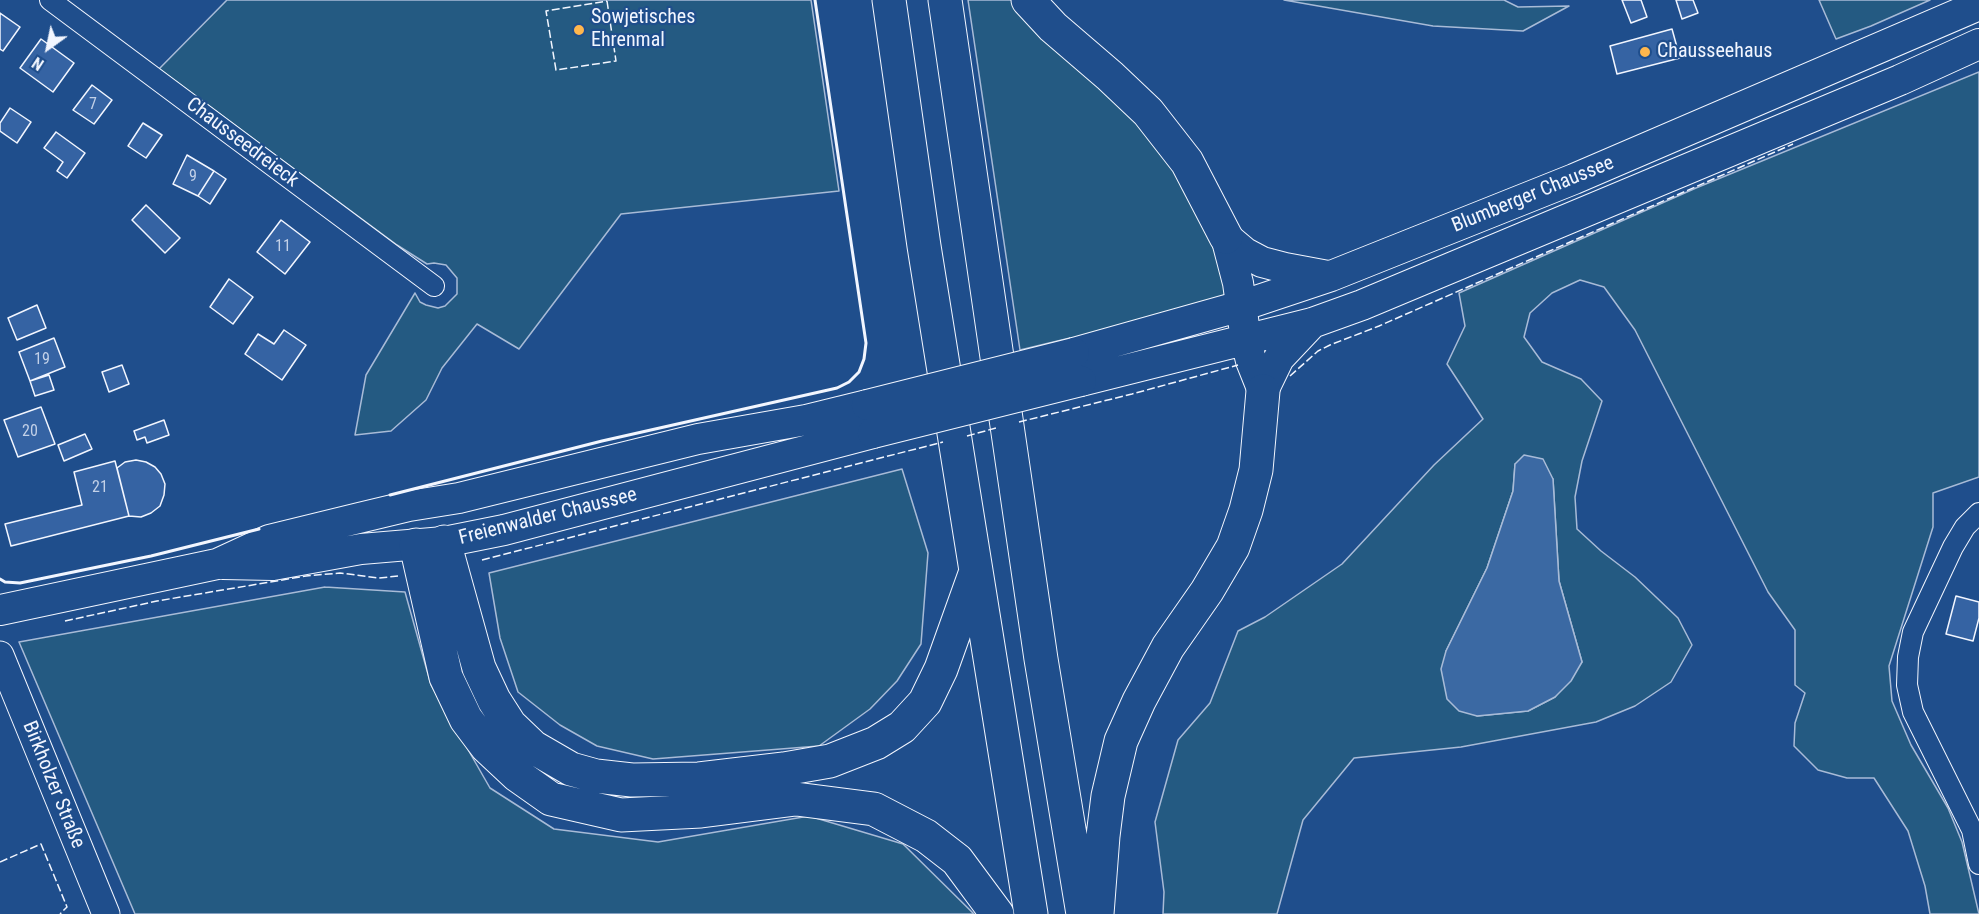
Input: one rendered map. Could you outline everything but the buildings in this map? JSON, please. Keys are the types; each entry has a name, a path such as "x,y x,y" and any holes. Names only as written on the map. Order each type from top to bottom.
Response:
{"highway":[{"path":"889,0 924,246 1031,914"},
{"path":"945,0 1041,658 1083,914"},
{"path":"1028,0 1053,27 1148,112 1187,162 1227,237"},
{"path":"1097,914 1108,796 1121,741 1168,647 1207,591 1233,547 1246,510 1256,470 1263,391"},
{"path":"427,524 479,668 494,700 510,725 533,747 571,769 596,776 632,780 699,779 784,769 830,761 876,743 902,727 924,702 941,669 976,570"},
{"path":"427,524 446,677 466,719 487,747 517,775 551,799 621,815 701,811 796,799 874,808 926,836 957,860 997,914"}],"main road":[{"name":"Blumberger Chaussee","path":"1078,367 1241,306 1330,276 1574,179 1979,5"},
{"name":"Blumberger Chaussee","path":"1078,367 1246,340 1312,324 1421,282 1900,80 1979,44"},
{"path":"1227,237 1245,253 1262,262 1330,276"},
{"path":"1227,237 1246,340 1251,361 1263,391"},
{"path":"1263,391 1279,358 1312,324"},
{"name":"Freienwalder Chaussee","path":"217,564 273,565 362,549 427,524 698,439 806,420 867,405 1078,367"},
{"name":"Freienwalder Chaussee","path":"0,610 217,564 269,540 427,524 504,530 873,433 1078,367"},
{"name":"Birkholzer Straße","path":"0,655 106,914"}],"street":[{"name":"Chausseedreieck","path":"50,0 434,286"},
{"path":"1979,513 1965,527 1953,548 1913,632 1908,657 1907,685 1914,712 1976,834 1979,864"}],"shaded area":[{"path":"227,0 811,0 839,191 621,214 519,349 477,324 442,368 426,400 391,431 355,435 366,375 415,293 420,302 426,305 438,308 445,306 457,294 457,278 446,265 427,264 397,245 159,69"},
{"path":"968,0 1017,0 1076,58 1183,173 1227,277 1224,298 1071,342 1070,338 1020,350"},
{"path":"1284,0 1504,0 1518,7 1569,6 1523,31 1433,26"},
{"path":"1819,0 1930,0 1836,39"},
{"path":"1979,72 1979,477 1933,493 1933,527 1889,666 1892,701 1911,745 1948,808 1962,842 1979,914 1930,914 1925,886 1908,831 1874,778 1847,778 1818,770 1794,746 1795,723 1805,693 1795,685 1795,630 1768,592 1635,330 1604,287 1580,280 1552,293 1530,313 1524,337 1542,362 1581,379 1602,401 1582,461 1575,497 1577,529 1635,577 1678,618 1692,645 1671,682 1635,706 1596,722 1461,747 1354,758 1303,820 1277,914 1163,914 1164,892 1155,822 1178,740 1210,703 1238,631 1265,617 1342,564 1434,465 1483,419 1447,364 1465,326 1459,293 1696,188","holes":["1515,464 1553,479 1559,581 1582,662 1555,697 1528,711 1477,716 1446,651 1487,568 1513,491"]},
{"path":"1524,455 1543,459 1553,479 1559,581 1582,662 1571,681 1555,697 1528,711 1477,716 1459,711 1447,699 1441,669 1446,651 1487,568 1513,491 1515,464"},
{"path":"902,469 928,553 921,644 897,681 870,709 819,746 653,759 597,746 560,725 518,692 500,638 489,573"},
{"path":"325,587 405,592 431,685 490,788 554,829 658,842 809,816 903,844 974,914 135,914 19,642"}],"fence":[{"path":"607,1 616,61 556,70 546,11 607,1"},
{"path":"1290,376 1318,351 1330,345 1379,326 1793,144"},
{"path":"1019,422 1238,365"},
{"path":"967,436 996,428"},
{"path":"482,560 943,442"},
{"path":"65,621 157,601 306,576 340,573 379,578 398,576"},
{"path":"0,862 41,844 67,907 60,914"}],"wall":[{"path":"390,495 602,441 837,388 849,382 859,372 864,359 866,343 815,0"},
{"path":"0,579 5,582 20,583 151,556 259,529"}],"place":[{"name":"Sowjetisches Ehrenmal","path":"579,30"},
{"name":"Chausseehaus","path":"1645,52"}]}
